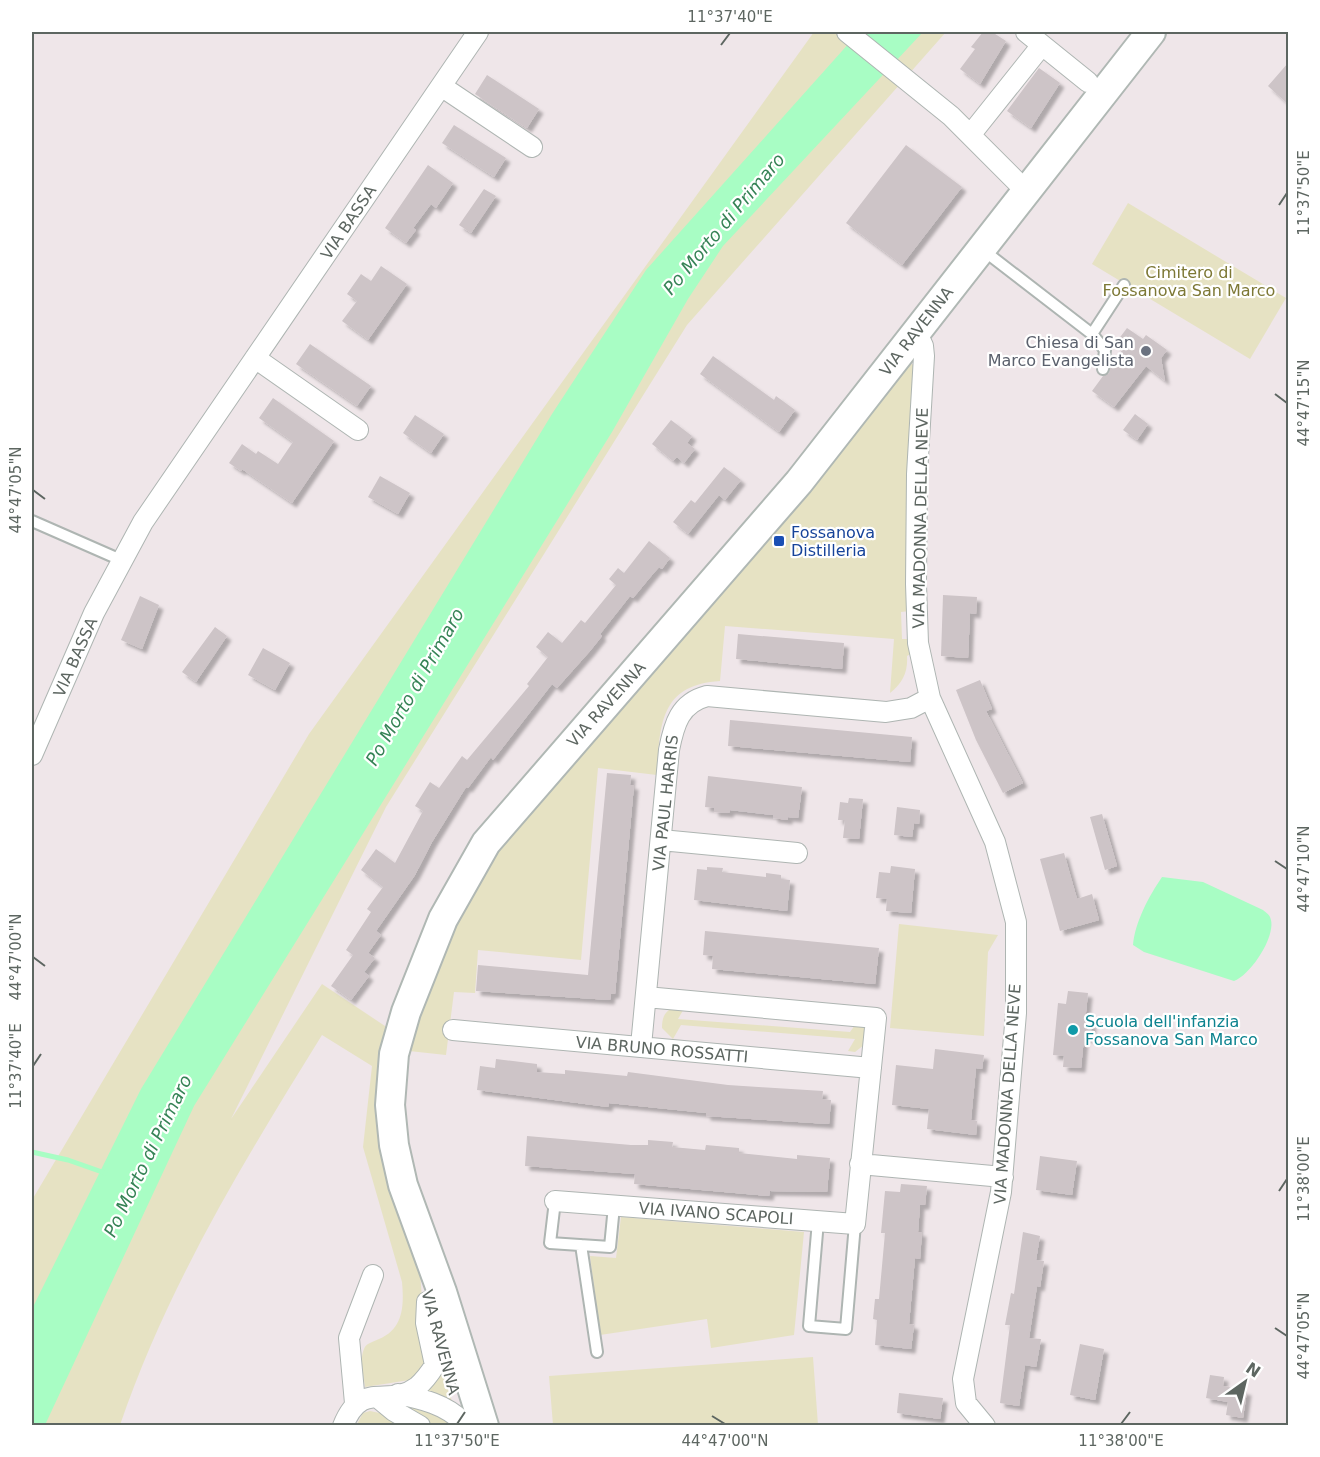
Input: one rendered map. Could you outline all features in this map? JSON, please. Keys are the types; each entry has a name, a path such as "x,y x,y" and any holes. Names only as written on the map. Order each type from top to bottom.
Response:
{"main road":[{"name":"VIA RAVENNA","path":"470,1423 442,1292 403,1185 394,1145 390,1106 394,1054 406,1012 443,919 486,843 536,783 700,599 799,482 1150,32"},
{"name":"VIA RAVENNA","path":"417,1227 427,1302 470,1423"}],"street":[{"name":"VIA BASSA","path":"32,755 121,560 173,477 478,32"},
{"path":"847,32 970,134 1026,191"},
{"path":"1026,32 1088,81"},
{"path":"970,134 1042,45"},
{"path":"441,86 532,147"},
{"name":"VIA MADONNA DELLA NEVE","path":"916,331 923,346 924,356 917,474 916,615 918,643 930,698 995,842 1016,922 1017,1013 1003,1177 998,1216 963,1379 966,1403 985,1425"},
{"path":"255,358 358,430"},
{"name":"VIA PAUL HARRIS","path":"641,1046 674,727 680,713 697,698 707,696 886,712 911,708 930,698"},
{"path":"661,840 797,853"},
{"path":"646,997 876,1018 855,1224"},
{"name":"VIA BRUNO ROSSATTI","path":"453,1030 871,1068"},
{"path":"860,1164 1003,1177"},
{"name":"VIA IVANO SCAPOLI","path":"555,1201 855,1224"},
{"path":"343,1425 355,1403 349,1338 373,1275"},
{"path":"355,1403 367,1398 398,1394 416,1388 435,1365 426,1323 427,1302"},
{"path":"398,1394 441,1406 470,1423"},
{"path":"377,1397 394,1411 420,1425"}],"lane":[{"path":"981,248 1092,334 1105,350 1106,364 1103,369"},
{"path":"1092,334 1124,285"},
{"path":"32,521 121,560"},
{"name":"VIA IVANO SCAPOLI","path":"555,1201 550,1243 610,1247 614,1206"},
{"path":"818,1221 809,1326 846,1329 855,1224"},
{"path":"581,1245 597,1352"}],"green space":[{"path":"814,32 946,32 687,325 386,807 231,1119 322,984 388,1028 420,1272 427,1366 416,1379 365,1387 362,1363 364,1349 368,1344 387,1335 398,1322 403,1299 402,1282 363,1147 372,1066 322,1035 236,1177 184,1273 139,1373 120,1425 32,1426 32,1200 309,734"},
{"name":"Cimitero di Fossanova San Marco","path":"1128,203 1286,298 1250,359 1092,264"},
{"path":"907,362 914,365 910,611 901,612 902,639 910,639 912,653 907,656 907,667 901,681 890,693 894,639 725,626 720,681 700,684 685,690 674,700 662,725 657,775 598,768 581,960 478,950 475,993 454,992 446,1055 409,1051 430,977 480,871"},
{"path":"899,924 998,935 988,952 984,1036 890,1028"},
{"path":"675,1006 685,1007 678,1019 850,1032 858,1021 867,1027 869,1041 855,1052 848,1051 855,1039 681,1025 673,1039 662,1028 662,1024 663,1017"},
{"path":"621,1217 804,1232 794,1335 711,1348 707,1319 600,1335 590,1256 616,1258"},
{"path":"813,1357 818,1425 553,1425 549,1376"},
{"path":"442,1367 453,1405 417,1393"},
{"path":"406,1399 456,1425 429,1426 383,1400"},
{"path":"370,1411 384,1414 407,1426 356,1426 363,1413"}],"water":[{"name":"Po Morto di Primaro","path":"859,32 923,32 723,246 688,299 612,432 194,1106 45,1425 32,1425 32,1309 141,1089 552,414 646,270"},
{"path":"1162,877 1203,882 1269,915 1271,924 1267,943 1255,963 1241,977 1234,981 1144,952 1133,945 1143,910"}],"building":[{"path":"983,32 992,32 1006,41 980,84 960,69 975,49 971,47"},
{"path":"1288,63 1288,104 1268,86"},
{"path":"1039,68 1060,83 1031,128 1007,111"},
{"path":"487,75 539,109 527,128 475,94"},
{"path":"454,125 506,158 494,177 442,143"},
{"path":"906,145 962,187 902,265 846,223"},
{"path":"428,165 453,183 436,208 431,204 413,228 416,230 406,243 385,228"},
{"path":"484,189 496,196 471,233 459,225"},
{"path":"381,266 407,284 368,340 342,321 357,301 347,294 361,274 371,281"},
{"path":"1127,328 1143,339 1146,335 1167,350 1161,358 1165,381 1146,366 1114,407 1092,391 1103,376 1109,373 1111,365 1123,349 1115,344"},
{"path":"310,344 371,386 357,406 296,364"},
{"path":"713,356 774,400 776,396 795,410 779,432 700,374"},
{"path":"273,398 334,441 292,503 242,469 241,471 229,463 242,444 256,454 258,451 278,464 293,442 259,418"},
{"path":"1135,414 1148,424 1137,440 1123,430"},
{"path":"415,415 444,434 431,453 403,433"},
{"path":"671,420 692,436 687,443 695,449 684,463 677,457 673,461 652,444"},
{"path":"724,467 741,480 725,500 719,495 688,534 673,522 691,500 695,503"},
{"path":"380,476 410,493 398,514 368,497"},
{"path":"649,541 670,558 662,569 659,567 633,598 630,596 600,634 602,636 590,651 557,688 552,684 493,760 491,757 468,788 466,787 432,842 415,875 376,931 381,935 368,953 375,958 364,972 369,976 351,1000 331,986 353,955 346,950 371,912 367,909 383,887 361,870 376,849 395,863 423,811 415,806 430,782 439,788 462,756 467,760 529,686 527,684 548,657 536,647 548,632 562,643 581,620 585,623 616,585 609,579 618,568 624,573"},
{"path":"943,595 977,597 976,614 970,613 968,658 941,656"},
{"path":"140,596 159,605 142,649 121,640"},
{"path":"215,627 227,636 196,682 182,672"},
{"path":"738,634 844,643 842,669 736,659"},
{"path":"263,648 290,663 275,690 248,675"},
{"path":"980,680 992,709 986,711 1023,783 1003,793 976,740 956,690"},
{"path":"730,720 912,737 910,762 728,746"},
{"path":"607,773 631,775 630,785 634,785 615,994 611,994 610,1000 476,991 478,965 588,975"},
{"path":"708,776 802,787 798,818 788,817 788,820 773,818 773,815 730,810 729,813 714,812 714,808 705,807"},
{"path":"849,798 863,799 859,839 843,838 845,820 838,820 840,802 848,803"},
{"path":"897,807 920,810 919,824 914,823 912,837 894,835"},
{"path":"1102,814 1117,866 1105,870 1090,817"},
{"path":"1064,853 1077,899 1092,894 1099,920 1060,931 1040,859"},
{"path":"891,866 915,869 911,913 886,911 887,899 876,898 879,872 890,873"},
{"path":"707,867 723,868 722,872 766,877 766,873 781,875 781,879 790,880 787,911 694,900 697,869 707,870"},
{"path":"705,931 879,948 875,984 712,969 713,956 703,955"},
{"name":"Scuola dell'infanzia Fossanova San Marco","path":"1068,991 1088,993 1085,1022 1092,1023 1090,1038 1084,1038 1081,1068 1063,1067 1064,1056 1053,1055 1058,1003 1066,1004"},
{"path":"935,1049 984,1055 982,1069 976,1068 971,1120 977,1121 976,1135 927,1129 929,1109 892,1105 896,1065 933,1069"},
{"path":"496,1059 537,1064 537,1072 565,1074 565,1070 627,1076 628,1072 728,1085 823,1091 822,1099 831,1100 829,1124 706,1116 706,1113 609,1103 608,1107 477,1090 480,1066 495,1068"},
{"path":"527,1136 631,1145 648,1145 648,1140 673,1142 672,1147 705,1150 706,1145 739,1148 739,1153 797,1159 797,1155 830,1158 827,1192 770,1191 769,1196 634,1184 635,1174 525,1166"},
{"path":"1040,1156 1077,1161 1072,1195 1036,1190"},
{"path":"901,1184 927,1186 925,1205 920,1205 918,1232 922,1232 920,1259 915,1258 909,1324 914,1325 911,1349 875,1345 877,1320 873,1319 875,1299 879,1299 885,1233 881,1233 885,1191 900,1192"},
{"path":"1023,1232 1040,1236 1036,1260 1044,1261 1040,1287 1037,1286 1029,1338 1041,1339 1036,1367 1025,1365 1019,1406 1000,1403 1010,1325 1005,1325 1011,1293 1014,1294"},
{"path":"1080,1344 1104,1349 1095,1400 1070,1395"},
{"path":"1210,1375 1224,1377 1223,1386 1247,1391 1243,1418 1226,1415 1228,1402 1206,1398"},
{"path":"899,1393 943,1398 940,1419 897,1413"}],"waterway":[{"path":"32,1152 68,1160 105,1173"}],"place":[{"name":"Chiesa di San Marco Evangelista","path":"1146,351"},
{"name":"Fossanova Distilleria","path":"779,541"},
{"name":"Scuola dell'infanzia Fossanova San Marco","path":"1073,1030"}]}
